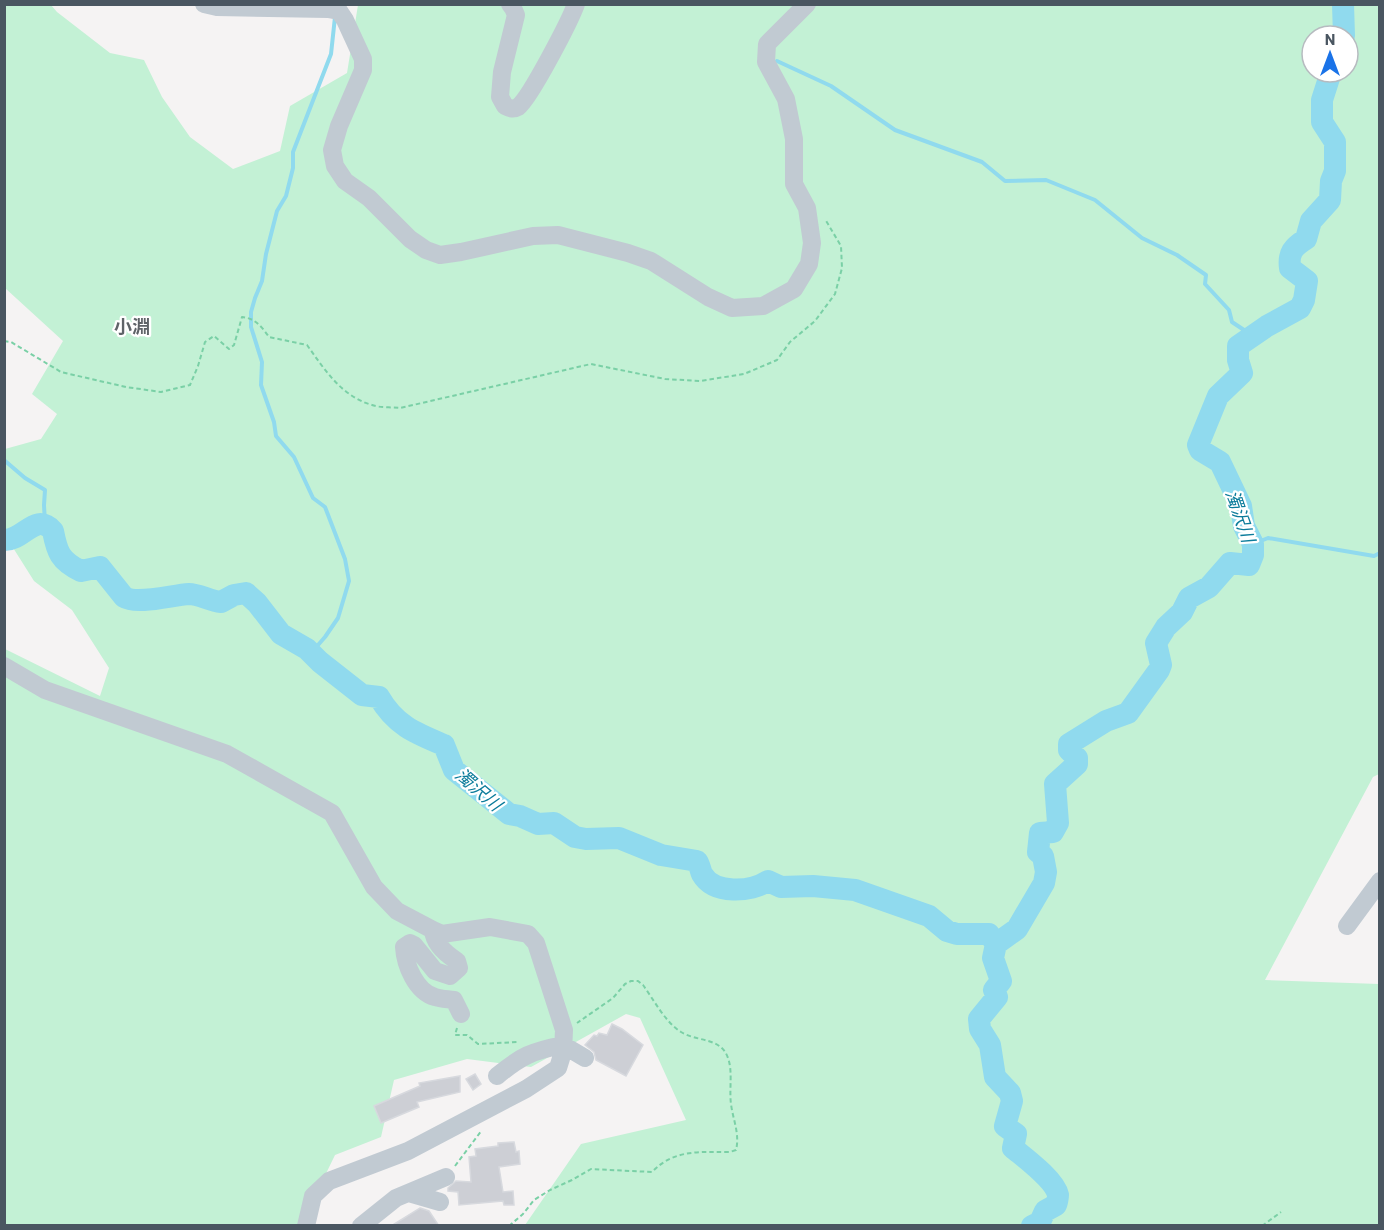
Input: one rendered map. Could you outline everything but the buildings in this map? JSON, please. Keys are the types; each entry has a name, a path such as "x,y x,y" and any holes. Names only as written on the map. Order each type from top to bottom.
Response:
{"street":[{"path":"204,4 217,7 339,11 363,59 363,69 339,126 332,150 335,166 345,181 369,198 410,239 426,250 440,255 533,236 558,235 651,261 708,297 732,308 763,306 794,290 809,264 812,243 807,208 794,184 794,139 786,99 766,62 767,44 807,4"},
{"path":"510,4 516,15 502,72 500,97 505,106 511,109 518,107 530,93 576,4"},
{"path":"4,666 45,690 227,754 332,813 374,887 397,911 433,930 442,934 490,927 528,934 536,943 541,954 563,1038 558,1068 526,1089 408,1151 328,1181 313,1196 306,1226"},
{"path":"1347,926 1380,881"},
{"path":"433,930 438,943 445,953 457,961 459,968 450,976 435,971 410,943 404,947 409,971 426,993 433,997 454,1000 461,1014"},
{"path":"563,1038 585,1058"},
{"path":"497,1076 522,1056 563,1038"},
{"path":"361,1226 396,1198 446,1177"},
{"path":"409,1193 440,1202"}],"path":[{"path":"4,341 11,342 61,372 126,387 161,392 190,385 205,342 214,336 229,349 234,345 242,317 249,318 260,325 269,337 307,345 327,373 347,394 373,406 400,408 591,364 665,379 700,381 744,374 777,360 790,342 815,321 835,294 842,268 841,246 820,212 807,208"},
{"path":"509,1226 534,1200 591,1169 652,1172 682,1153 736,1150 738,1141 730,1103 730,1068 725,1052 715,1043 698,1040 678,1031 638,981 625,984 613,998 563,1038"},
{"path":"461,1014 455,1035 467,1035 478,1044 522,1042"},
{"path":"446,1177 483,1128"},
{"path":"1262,1226 1281,1212"}],"green space":[{"path":"5,5 51,5 110,53 144,60 162,97 190,137 233,169 280,151 290,106 347,73 358,5 1379,5 1379,774 1373,777 1265,980 1379,984 1379,1225 525,1225 581,1144 686,1120 640,1018 626,1014 531,1067 467,1059 394,1080 381,1137 335,1155 301,1225 5,1225 5,649 100,696 109,668 72,610 34,581 5,535 5,449 41,439 57,414 32,394 63,341 5,288"}],"waterway":[{"name":"濁沢川","path":"1343,4 1344,24"},
{"path":"311,653 338,618 349,581 345,559 325,507 313,498 294,457 276,436 274,422 261,385 262,362 251,327 251,312 262,281 277,211 286,196 293,168 293,152 331,54 335,17"},
{"path":"777,61 831,86 895,130 982,162 1005,181 1046,180 1095,200 1142,238 1177,255 1206,275 1205,284 1229,310 1232,322 1253,336"},
{"name":"濁沢川","path":"996,944 1017,929 1044,883 1046,872 1043,856 1038,852 1040,833 1053,832 1058,823 1055,784 1077,764 1077,758 1069,750 1069,744 1106,721 1128,713 1159,670 1161,665 1156,643 1166,627 1182,612 1189,598 1209,587 1230,563 1249,565 1253,555 1253,544 1244,526 1241,506 1220,462 1200,450 1198,445 1218,396 1242,373 1238,360 1238,346 1267,326 1300,308 1304,300 1307,281 1290,268 1290,258 1295,248 1306,239 1311,221 1330,200 1331,181 1335,171 1335,142 1322,122 1322,100 1327,84"},
{"path":"4,460 25,478 45,490 45,524"},
{"name":"濁沢川","path":"4,540 18,536 35,525 47,526 53,531 58,550 68,563 81,571 100,567 124,597 130,599 146,600 189,594 221,602 234,595 246,593 257,603 281,634 307,649 362,695 379,697 392,715 407,727 444,745 454,770 509,814 538,824 554,823 575,837 619,838 661,855 697,861 702,874 715,886 743,889 768,881 781,887 813,886 855,890 929,916 947,931 957,934 989,934 996,944 993,958 1001,981 994,990 997,997 979,1019 980,1029 990,1045 995,1077 1010,1093 1012,1101 1005,1126 1016,1134 1013,1148 1046,1176 1058,1195 1056,1205 1045,1211 1040,1222 1032,1226"},
{"path":"1253,544 1268,538 1374,556 1380,553"}],"district":[{"name":"小淵","path":"132,326"}]}
